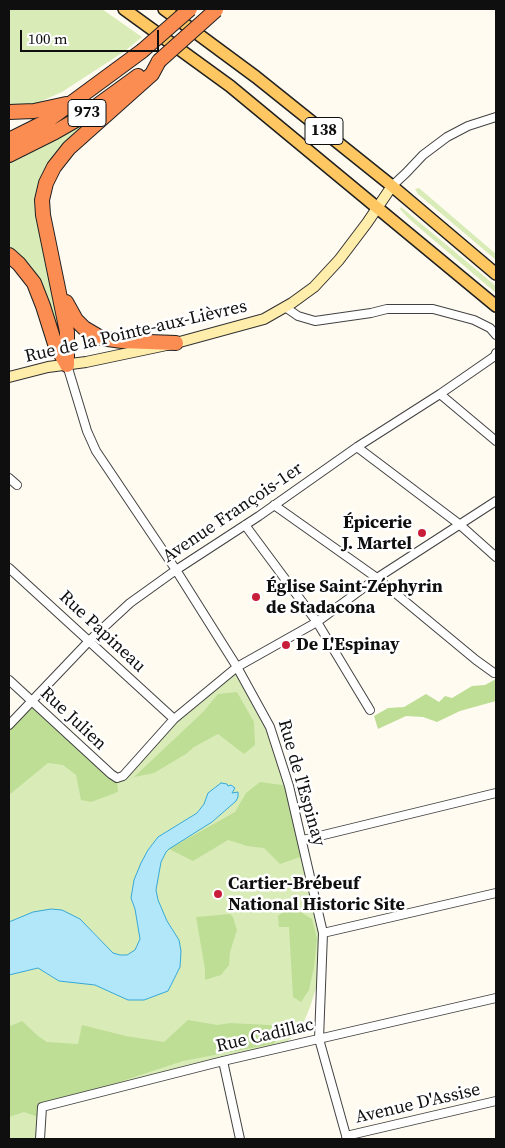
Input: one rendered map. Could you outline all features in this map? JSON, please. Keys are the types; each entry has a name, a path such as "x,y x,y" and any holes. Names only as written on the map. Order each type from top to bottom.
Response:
{"highway":[{"name":"973","path":"9,140 47,121 72,103 142,51 190,9"},
{"name":"973","path":"9,155 83,116 159,61 217,9"},
{"path":"67,364 67,332 43,215 42,200 46,183 54,167 69,148 152,74 159,61"},
{"path":"9,112 34,110 72,103"},
{"path":"9,255 20,264 34,283 55,344 67,364"},
{"path":"58,288 76,320 101,338 122,341 176,342"}],"main road":[{"name":"138","path":"124,9 230,86 496,306"},
{"name":"138","path":"164,9 256,77 392,186 496,274"},
{"name":"Rue de la Pointe-aux-Lièvres","path":"9,378 48,367 86,362 176,342 264,319 304,295 339,260 392,186"}],"street":[{"path":"392,186 424,154 447,137 468,126 496,117"},
{"path":"285,307 298,316 315,321 386,309 433,309 474,320 490,328 496,335"},
{"name":"Avenue François-1er","path":"9,725 90,640 130,603 357,447 440,394 495,356 496,353"},
{"name":"Rue de l'Espinay","path":"67,364 87,431 96,451 176,570 237,667 270,727 283,764 303,840 323,933 318,1039 346,1138"},
{"path":"440,394 496,441"},
{"path":"357,447 459,524 496,556"},
{"path":"9,478 17,485"},
{"path":"174,719 237,667 317,622 377,578 496,501"},
{"path":"274,504 377,578 494,673"},
{"path":"245,525 317,622 370,710"},
{"name":"Rue Papineau","path":"9,568 90,640 174,719"},
{"name":"Rue Julien","path":"9,680 117,778 123,776 174,719"},
{"path":"303,840 496,793"},
{"path":"323,933 496,893"},
{"name":"Rue Cadillac","path":"40,1139 42,1107 223,1061 496,998"},
{"path":"223,1061 240,1139"},
{"name":"Avenue D'Assise","path":"346,1138 496,1101"}],"green space":[{"path":"9,9 102,9 142,37 125,51 62,92 33,105 9,106"},
{"path":"87,120 90,124 41,181 64,333 59,334 41,283 31,266 9,246 9,162"},
{"path":"419,188 496,254 496,260 418,194 415,189"},
{"path":"401,207 496,286 496,293 409,219 400,209"},
{"path":"237,667 270,727 323,933 322,970 303,1024 294,1036 276,1050 43,1107 40,1139 9,1139 9,975 38,968 59,981 95,985 128,1000 144,1000 168,991 180,967 179,940 167,921 158,900 156,890 161,861 166,852 175,844 212,822 236,801 232,793 234,788 231,785 228,786 221,783 208,793 204,804 197,813 158,837 148,850 133,886 131,898 135,909 140,939 136,950 127,955 113,953 92,931 33,912 9,922 9,725 117,778 174,719"},
{"path":"496,679 496,701 460,711 437,722 423,717 406,716 378,729 374,716 388,708 404,707 426,694 439,702 445,696 452,698 472,686 485,685"},
{"path":"237,692 254,722 255,745 244,754 218,734 154,773 134,777 203,712 218,694"},
{"path":"31,701 117,778 118,792 91,802 81,800 76,775 63,765 48,763 9,795 9,725"},
{"path":"260,782 289,786 306,855 280,864 264,848 247,846 228,840 193,861 169,849 235,812 246,793"},
{"path":"286,910 299,911 312,919 317,938 309,990 301,1002 293,997 289,927 279,927 278,916"},
{"path":"230,914 233,917 237,930 230,952 229,965 221,975 205,980 205,969 196,917"},
{"path":"188,1020 217,1025 230,1023 290,1026 273,1044 183,1061 43,1107 41,1118 24,1112 9,1117 10,1026 22,1021 47,1042 78,1044 82,1025 126,1036 164,1042"}],"water":[{"path":"221,783 235,788 232,793 238,792 236,801 212,822 169,849 161,862 156,890 158,900 167,921 179,940 181,951 180,967 168,991 144,1000 128,1000 95,985 59,981 38,968 9,975 9,922 33,912 51,909 62,910 80,919 113,953 127,955 135,950 140,939 135,909 131,898 134,880 141,863 158,837 197,813 204,804 208,793"}],"place":[{"name":"Épicerie J. Martel","path":"422,533"},
{"name":"Église Saint-Zéphyrin de Stadacona","path":"256,597"},
{"name":"De L'Espinay","path":"286,645"},
{"name":"Cartier-Brébeuf National Historic Site","path":"218,894"}]}
